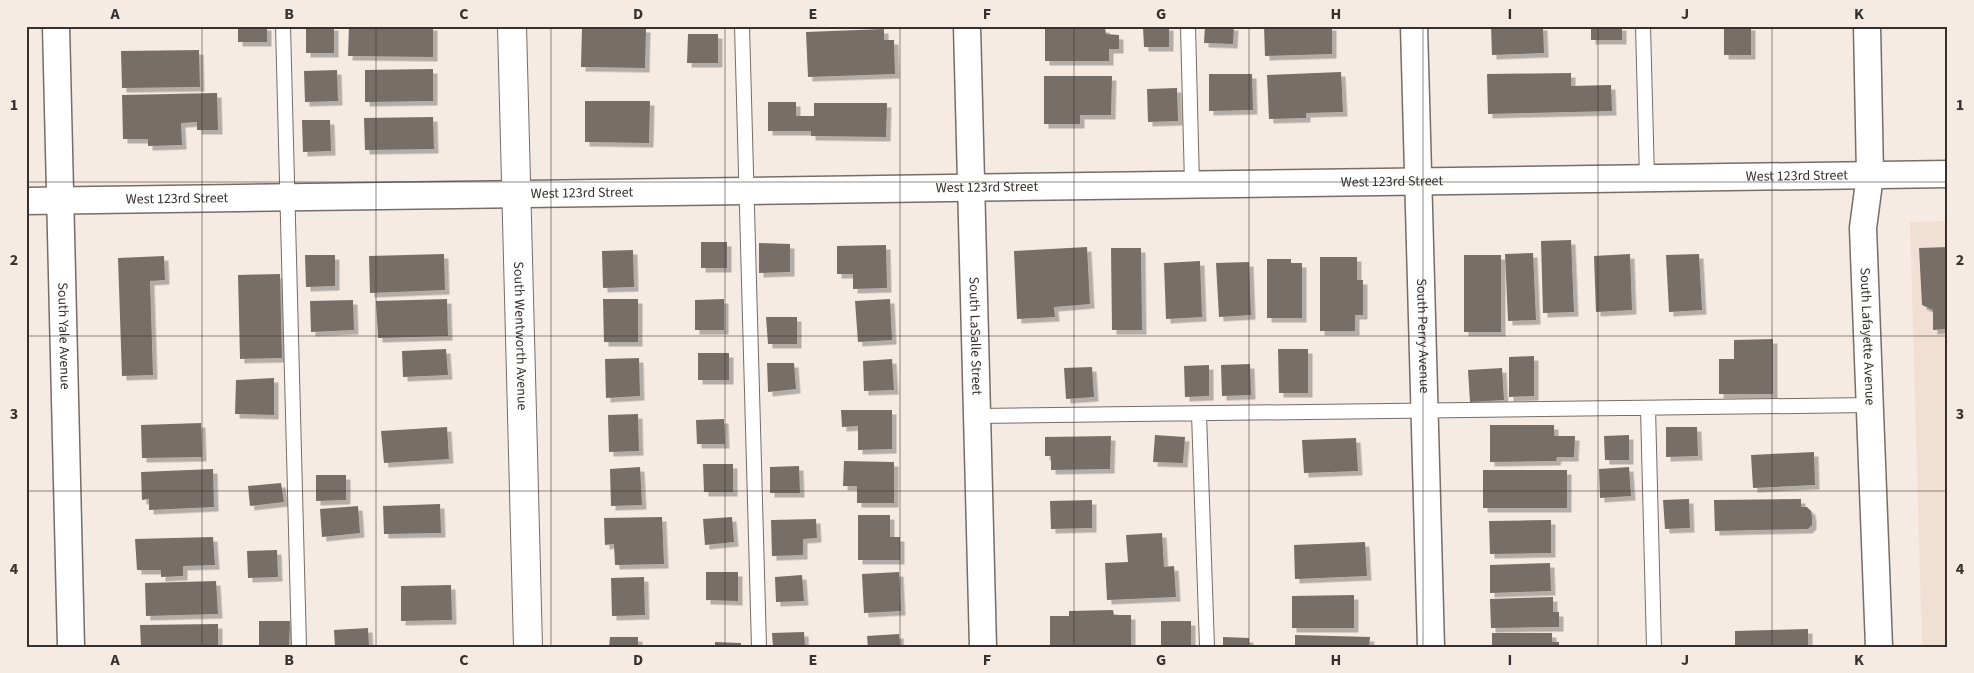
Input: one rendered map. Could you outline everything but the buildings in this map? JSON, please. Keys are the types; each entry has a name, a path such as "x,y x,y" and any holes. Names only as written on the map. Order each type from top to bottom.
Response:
{"street":[{"name":"South Yale Avenue","path":"56,26 71,647"},
{"name":"South Wentworth Avenue","path":"512,26 528,647"},
{"name":"South LaSalle Street","path":"967,26 983,647"},
{"name":"South Perry Avenue","path":"1414,26 1431,647"},
{"name":"South Lafayette Avenue","path":"1867,26 1870,175 1862,228 1879,647"},
{"name":"West 123rd Street","path":"26,201 1948,174"}],"lane":[{"path":"283,26 299,647"},
{"path":"742,26 759,647"},
{"path":"1188,26 1192,184"},
{"path":"1644,26 1647,178"},
{"path":"977,416 1870,405"},
{"path":"1648,408 1654,647"},
{"path":"1198,414 1206,647"}],"shaded area":[{"path":"1948,221 1948,647 1922,647 1910,222"}]}
